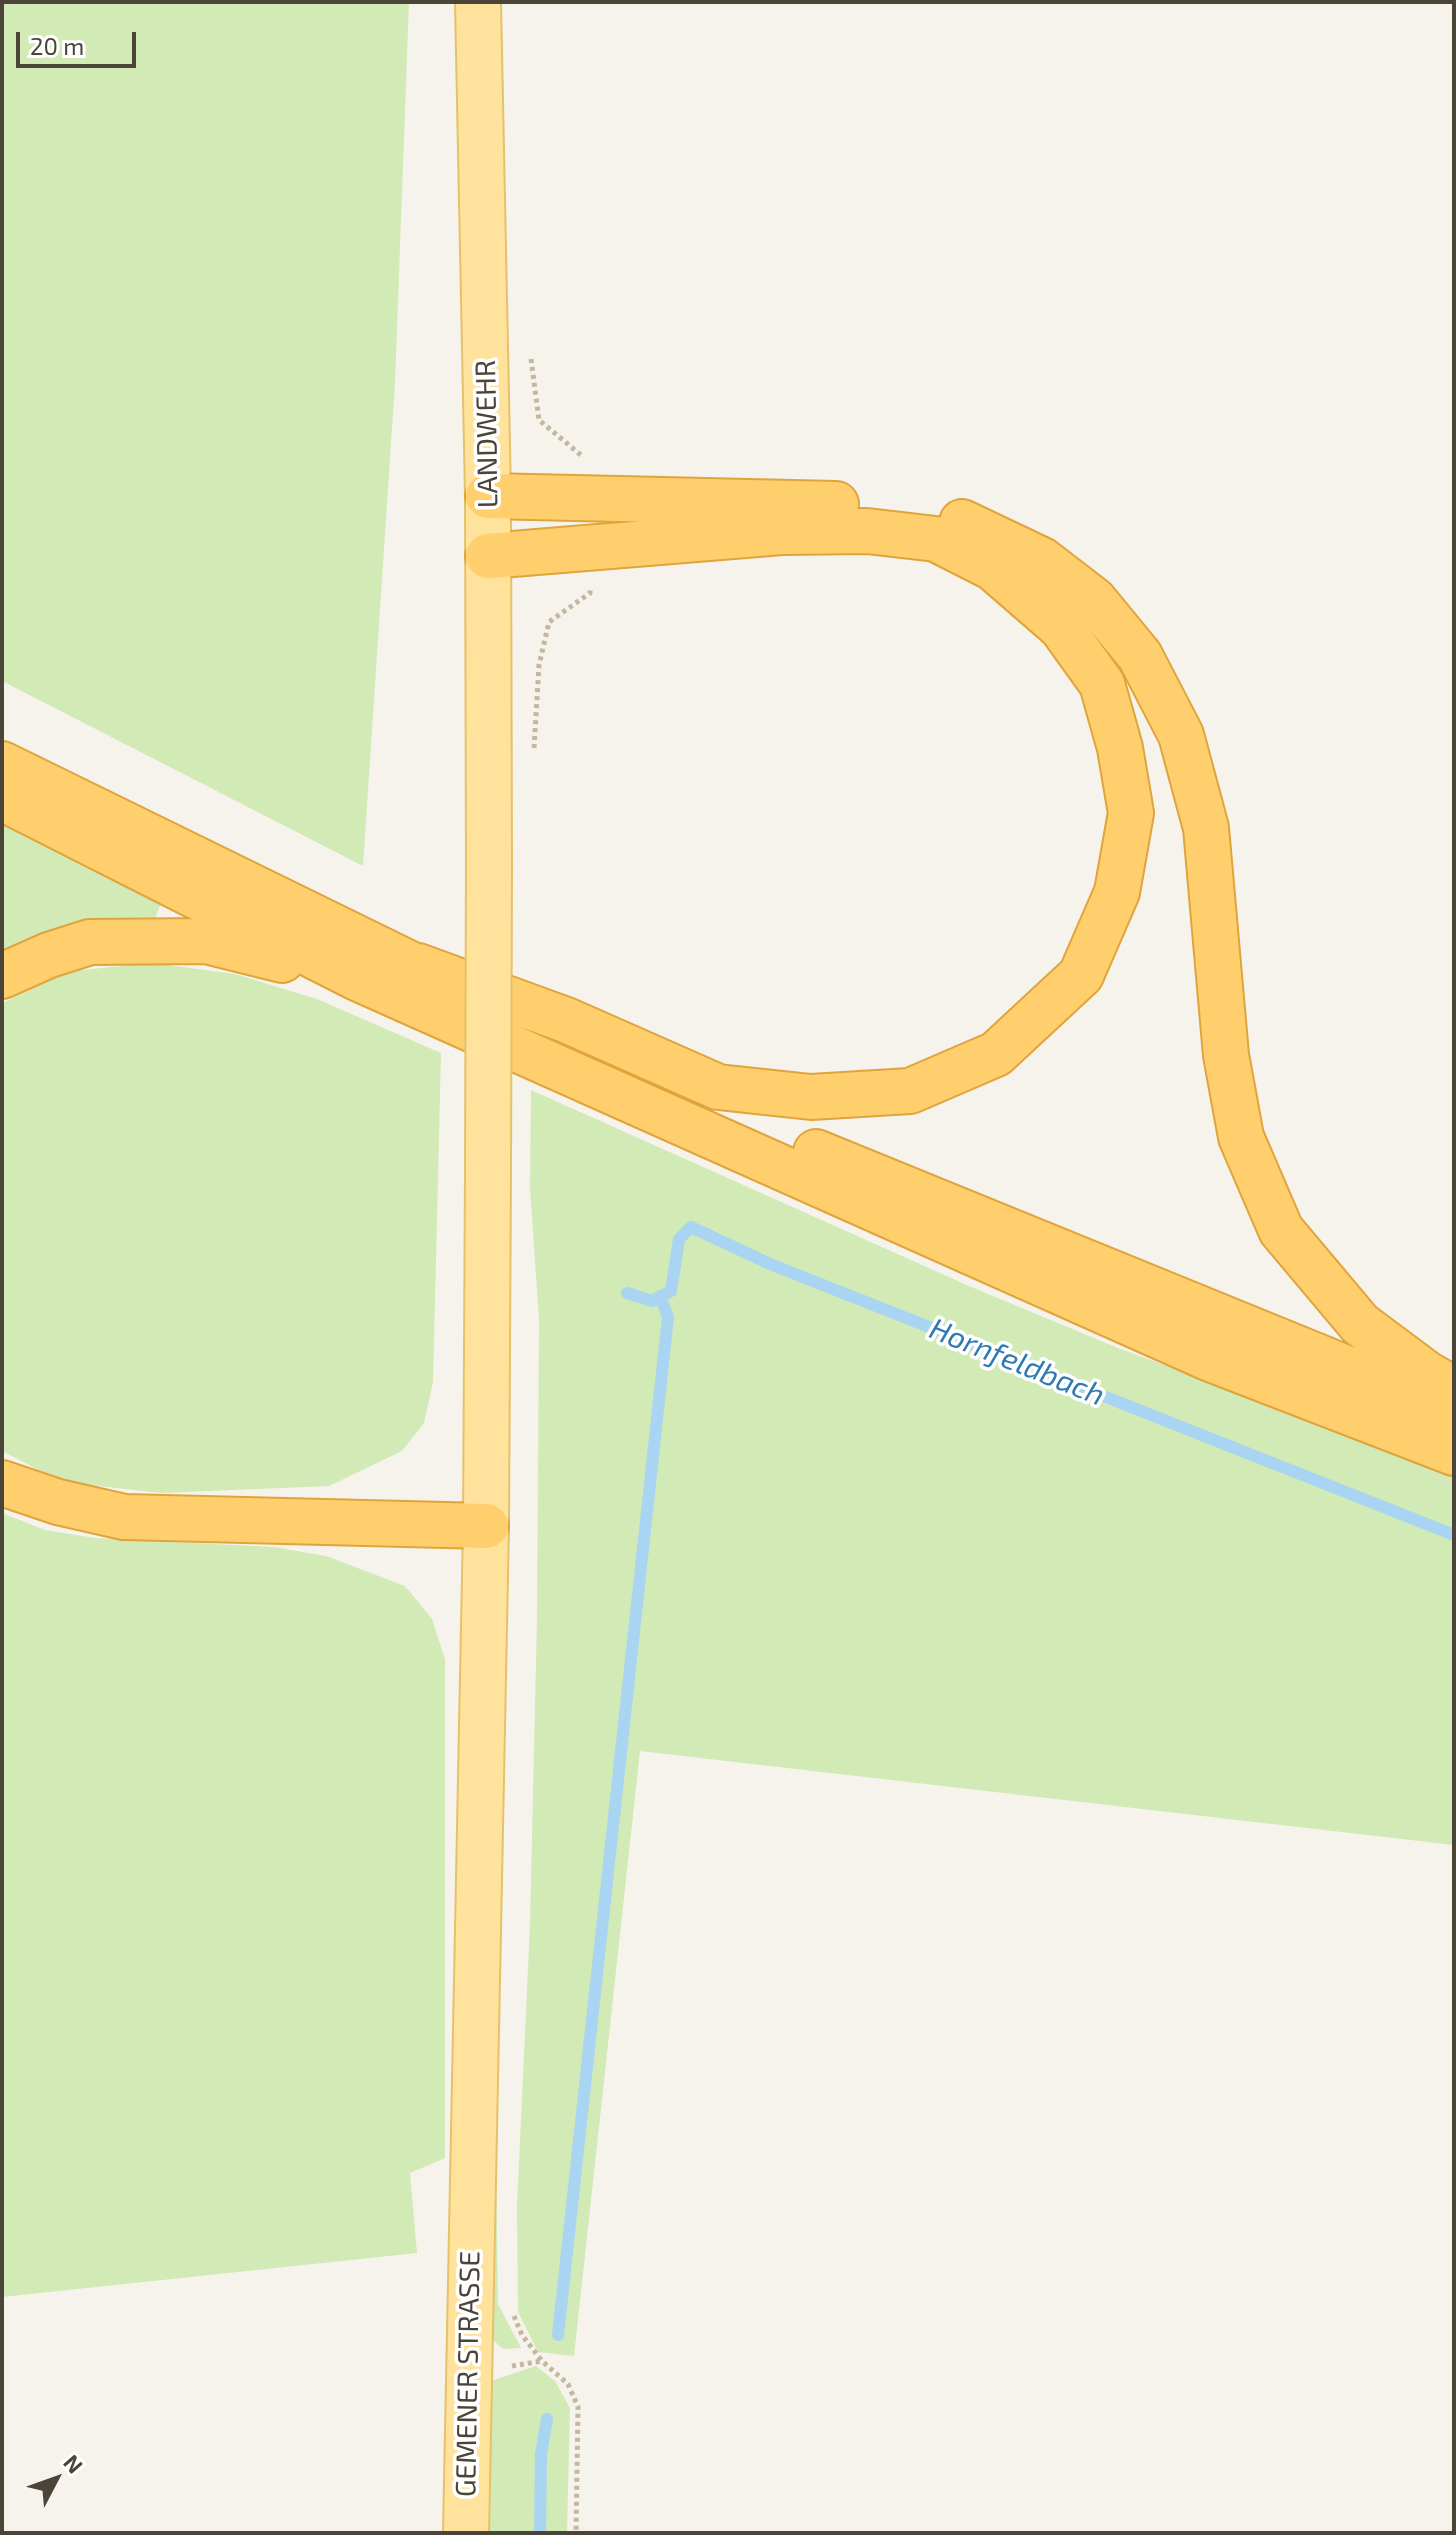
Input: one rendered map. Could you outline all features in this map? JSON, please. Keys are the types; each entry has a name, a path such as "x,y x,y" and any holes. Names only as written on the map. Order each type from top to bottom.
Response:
{"highway":[{"path":"488,496 813,503 930,510 987,531 1042,560 1094,600 1140,656 1181,735 1206,828 1226,1055 1241,1137 1281,1230 1360,1324 1427,1374 1454,1389"},
{"path":"418,966 566,1020 718,1087 811,1097 910,1091 996,1054 1081,975 1117,892 1131,813 1120,748 1102,684 1061,627 993,568 936,539 867,531 782,532 488,556"},
{"path":"2,764 418,966 551,1039 710,1109 1454,1412"},
{"path":"2,798 357,978 1208,1358 1454,1453"},
{"path":"2,976 49,955 90,942 148,939 206,941 357,978"},
{"path":"2,1483 58,1502 124,1517 486,1526"}],"main road":[{"name":"LANDWEHR","path":"478,2 488,496 486,1526"},
{"name":"GEMENER STRASSE","path":"466,2533 469,2215 486,1526"}],"path":[{"path":"531,352 539,420 584,457 586,496"},
{"path":"533,760 539,665 549,622 590,593 588,549"},
{"path":"510,2305 522,2335 542,2361 568,2384 578,2407 576,2533"}],"green space":[{"path":"2,2 409,2 395,383 363,866 2,681"},
{"path":"2,823 161,903 155,919 117,922 2,960"},
{"path":"153,963 235,974 317,999 441,1053 433,1382 424,1423 402,1451 329,1486 161,1493 62,1482 2,1451 2,1003 71,971"},
{"path":"531,1090 969,1286 1118,1348 1454,1472 1454,1845 640,1751 574,2356 538,2352 518,2312 517,2206 530,1925 537,1619 539,1320 530,1188"},
{"path":"2,1513 45,1530 95,1538 274,1547 326,1556 405,1586 432,1619 445,1659 445,2158 410,2173 417,2253 2,2297"},
{"path":"496,2164 498,2304 521,2348 503,2349 489,2336"},
{"path":"536,2366 555,2381 570,2408 567,2533 485,2533 488,2382"}],"waterway":[{"name":"Hornfeldbach","path":"627,1293 652,1301 671,1291 679,1239 691,1227 770,1264 1454,1535"},
{"path":"558,2335 668,1317 660,1296"},
{"path":"540,2533 541,2454 547,2419"}]}
